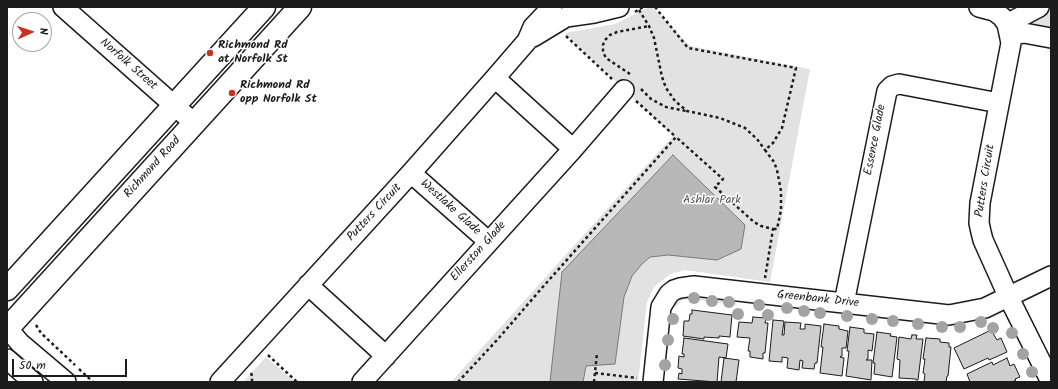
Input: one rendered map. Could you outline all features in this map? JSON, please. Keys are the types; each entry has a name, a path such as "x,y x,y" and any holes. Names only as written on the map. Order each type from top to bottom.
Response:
{"main road":[{"path":"7,289 264,7"},
{"name":"Richmond Road","path":"7,328 300,7"}],"street":[{"name":"Norfolk Street","path":"63,7 194,123"},
{"name":"Putters Circuit","path":"220,382 411,173 527,41 533,27 552,7"},
{"name":"Putters Circuit","path":"527,41 566,18 619,7"},
{"path":"979,7 996,12 1008,30 1051,38"},
{"path":"1008,30 1039,7"},
{"name":"Putters Circuit","path":"1008,30 1010,48 980,203 979,223 983,240 1009,298 1051,382"},
{"path":"495,78 573,149"},
{"name":"Ellerston Glade","path":"362,382 631,83"},
{"name":"Essence Glade","path":"844,303 887,91 892,86 899,84 999,103"},
{"name":"Westlake Glade","path":"411,173 488,242"},
{"name":"Greenbank Drive","path":"646,380 661,307 664,301 674,290 687,286 949,315 985,308 1009,298 1051,276"},
{"path":"308,285 386,356"},
{"path":"7,328 20,343 66,382"},
{"path":"7,359 33,382"}],"path":[{"path":"655,7 688,48 796,68 782,128 773,143 766,150"},
{"path":"639,10 649,26 654,38 662,77 666,88 675,101 687,111"},
{"path":"649,26 617,32 610,35 605,40 603,45 603,52 606,58 631,83 651,99 666,107 720,118 746,128 757,139 774,162 781,191 781,210 777,229 774,229 765,279 772,280"},
{"path":"458,382 498,339 540,289 676,136 723,179 715,187 754,222 761,226 774,229"},
{"path":"33,319 40,333 93,382"},
{"path":"266,353 297,382"},
{"path":"594,382 597,353"},
{"path":"248,370 252,376 252,382"},
{"path":"595,373 646,380"}],"green space":[{"name":"Ashlar Park","path":"649,7 652,7 690,46 810,69 770,282 685,270 670,274 654,287 647,302 638,382 451,382 673,136 565,33 615,24"},
{"path":"1006,7 1051,7 1051,32 1030,28"},
{"path":"686,297 734,301 737,305 690,299 682,300 676,307 674,305 681,298"},
{"path":"266,357 295,382 243,382"}],"shaded area":[{"path":"673,155 745,225 741,249 717,260 668,255 650,257 632,276 624,297 615,364 586,366 583,382 550,382 562,272"}],"building":[{"path":"692,310 732,315 730,337 704,337 704,339 683,336 684,321 689,321"},
{"path":"753,317 766,318 765,323 768,323 763,359 750,357 750,351 748,351 750,338 737,337 739,322 752,323"},
{"path":"773,320 784,321 782,335 784,335 785,322 801,323 800,329 805,329 805,324 821,326 817,363 815,363 814,369 802,368 803,361 800,360 799,370 787,368 788,358 782,357 782,362 769,361"},
{"path":"824,324 839,326 839,329 848,331 846,348 842,348 842,356 840,357 844,358 842,376 820,373"},
{"path":"850,327 864,329 864,333 874,334 872,351 868,350 868,359 866,360 872,360 871,380 846,376"},
{"path":"991,330 997,340 1001,338 1007,352 989,360 988,358 964,369 954,348"},
{"path":"877,332 891,334 890,336 897,337 892,377 874,374 875,363 873,363"},
{"path":"912,335 917,335 916,339 923,339 918,380 899,378 900,360 897,359 899,337 911,339"},
{"path":"684,338 728,344 726,358 719,357 717,382 678,379 679,373 682,374 682,369 678,368 679,356 684,357 684,354 682,354"},
{"path":"926,338 940,339 940,342 949,343 949,347 951,347 946,382 924,382 925,374 923,373 925,359 923,359"},
{"path":"724,358 739,360 736,382 721,382"},
{"path":"1007,358 1010,366 1014,364 1020,377 1015,379 1016,380 1012,382 970,382 967,374 992,362 993,365"}],"place":[{"name":"Richmond Rd at Norfolk St","path":"210,53"},
{"name":"Richmond Rd opp Norfolk St","path":"232,93"}]}
